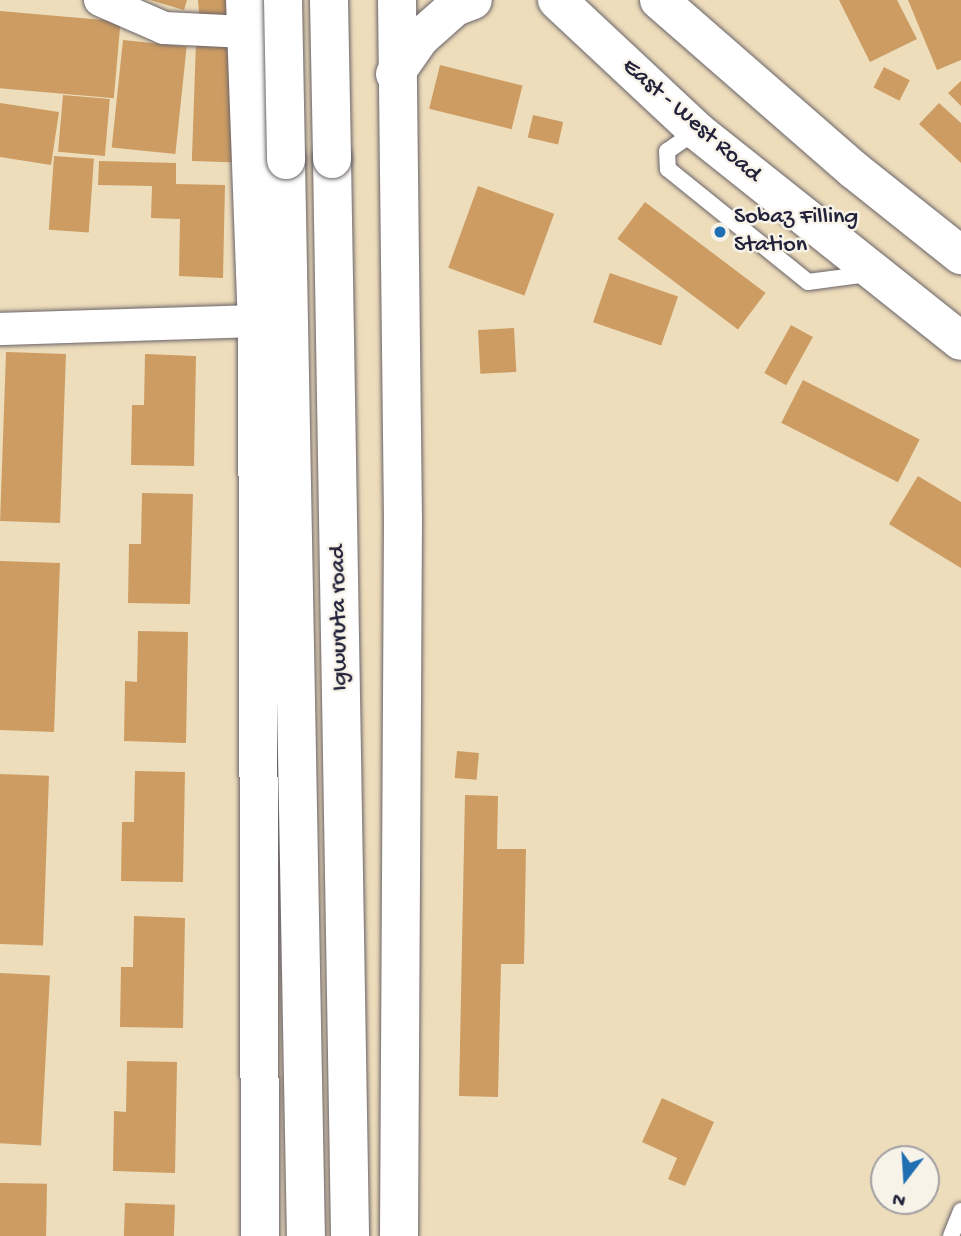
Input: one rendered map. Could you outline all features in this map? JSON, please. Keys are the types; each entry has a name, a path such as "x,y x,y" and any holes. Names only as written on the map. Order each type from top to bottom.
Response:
{"main road":[{"name":"Igwuruta road","path":"283,0 306,1236"},
{"name":"Igwuruta road","path":"329,0 350,1236"},
{"path":"397,0 395,74 402,519 399,1236"},
{"path":"395,74 420,38 455,7 473,0"},
{"name":"East - West Road","path":"557,0 697,131 961,341"},
{"path":"659,0 854,170 961,255"},
{"path":"246,16 257,320 260,1236"}],"street":[{"path":"100,0 164,28 246,16"},
{"path":"0,329 257,320"}],"lane":[{"path":"951,1236 961,1211"}],"building":[{"path":"150,0 187,0 184,10"},
{"path":"198,0 237,0 237,19 200,24"},
{"path":"839,0 897,0 917,39 870,62"},
{"path":"908,0 961,0 961,60 937,70"},
{"path":"0,11 121,22 114,98 0,88"},
{"path":"123,40 187,47 175,154 112,147"},
{"path":"196,42 243,44 239,163 192,161"},
{"path":"440,65 522,86 512,129 429,109"},
{"path":"884,67 910,80 899,101 874,87"},
{"path":"961,81 961,106 948,93"},
{"path":"63,95 110,99 105,156 58,152"},
{"path":"0,103 59,112 51,165 0,157"},
{"path":"939,103 961,123 961,163 919,124"},
{"path":"533,115 563,122 558,144 528,137"},
{"path":"54,156 94,159 89,233 49,230"},
{"path":"99,161 176,163 176,184 225,185 223,278 179,276 180,219 151,218 152,186 98,185"},
{"path":"478,186 554,214 524,295 448,268"},
{"path":"645,202 766,293 738,330 617,239"},
{"path":"610,273 678,296 661,346 593,322"},
{"path":"791,325 813,337 786,385 764,373"},
{"path":"514,328 516,372 480,374 478,330"},
{"path":"6,352 66,354 60,523 0,521"},
{"path":"145,354 196,356 194,466 131,465 132,405 144,405"},
{"path":"803,380 920,439 898,482 781,423"},
{"path":"918,476 961,502 961,568 889,524"},
{"path":"142,493 193,494 190,604 128,603 129,544 141,544"},
{"path":"0,561 60,563 54,732 0,730"},
{"path":"138,631 188,632 186,743 124,741 125,681 137,682"},
{"path":"457,751 479,753 477,780 455,778"},
{"path":"135,771 185,772 183,882 121,881 122,822 134,822"},
{"path":"0,774 49,776 43,946 0,944"},
{"path":"465,795 498,796 497,849 526,849 524,964 501,964 498,1097 459,1096"},
{"path":"134,916 185,918 183,1028 120,1027 121,967 133,967"},
{"path":"0,973 50,976 41,1145 0,1143"},
{"path":"127,1061 177,1062 175,1173 113,1171 114,1111 126,1112"},
{"path":"662,1098 714,1122 685,1186 668,1179 677,1158 642,1142"},
{"path":"0,1183 47,1184 46,1236 0,1236"},
{"path":"125,1203 175,1205 174,1236 124,1236"}],"place":[{"name":"Sobaz Filling Station","path":"720,232"}]}
